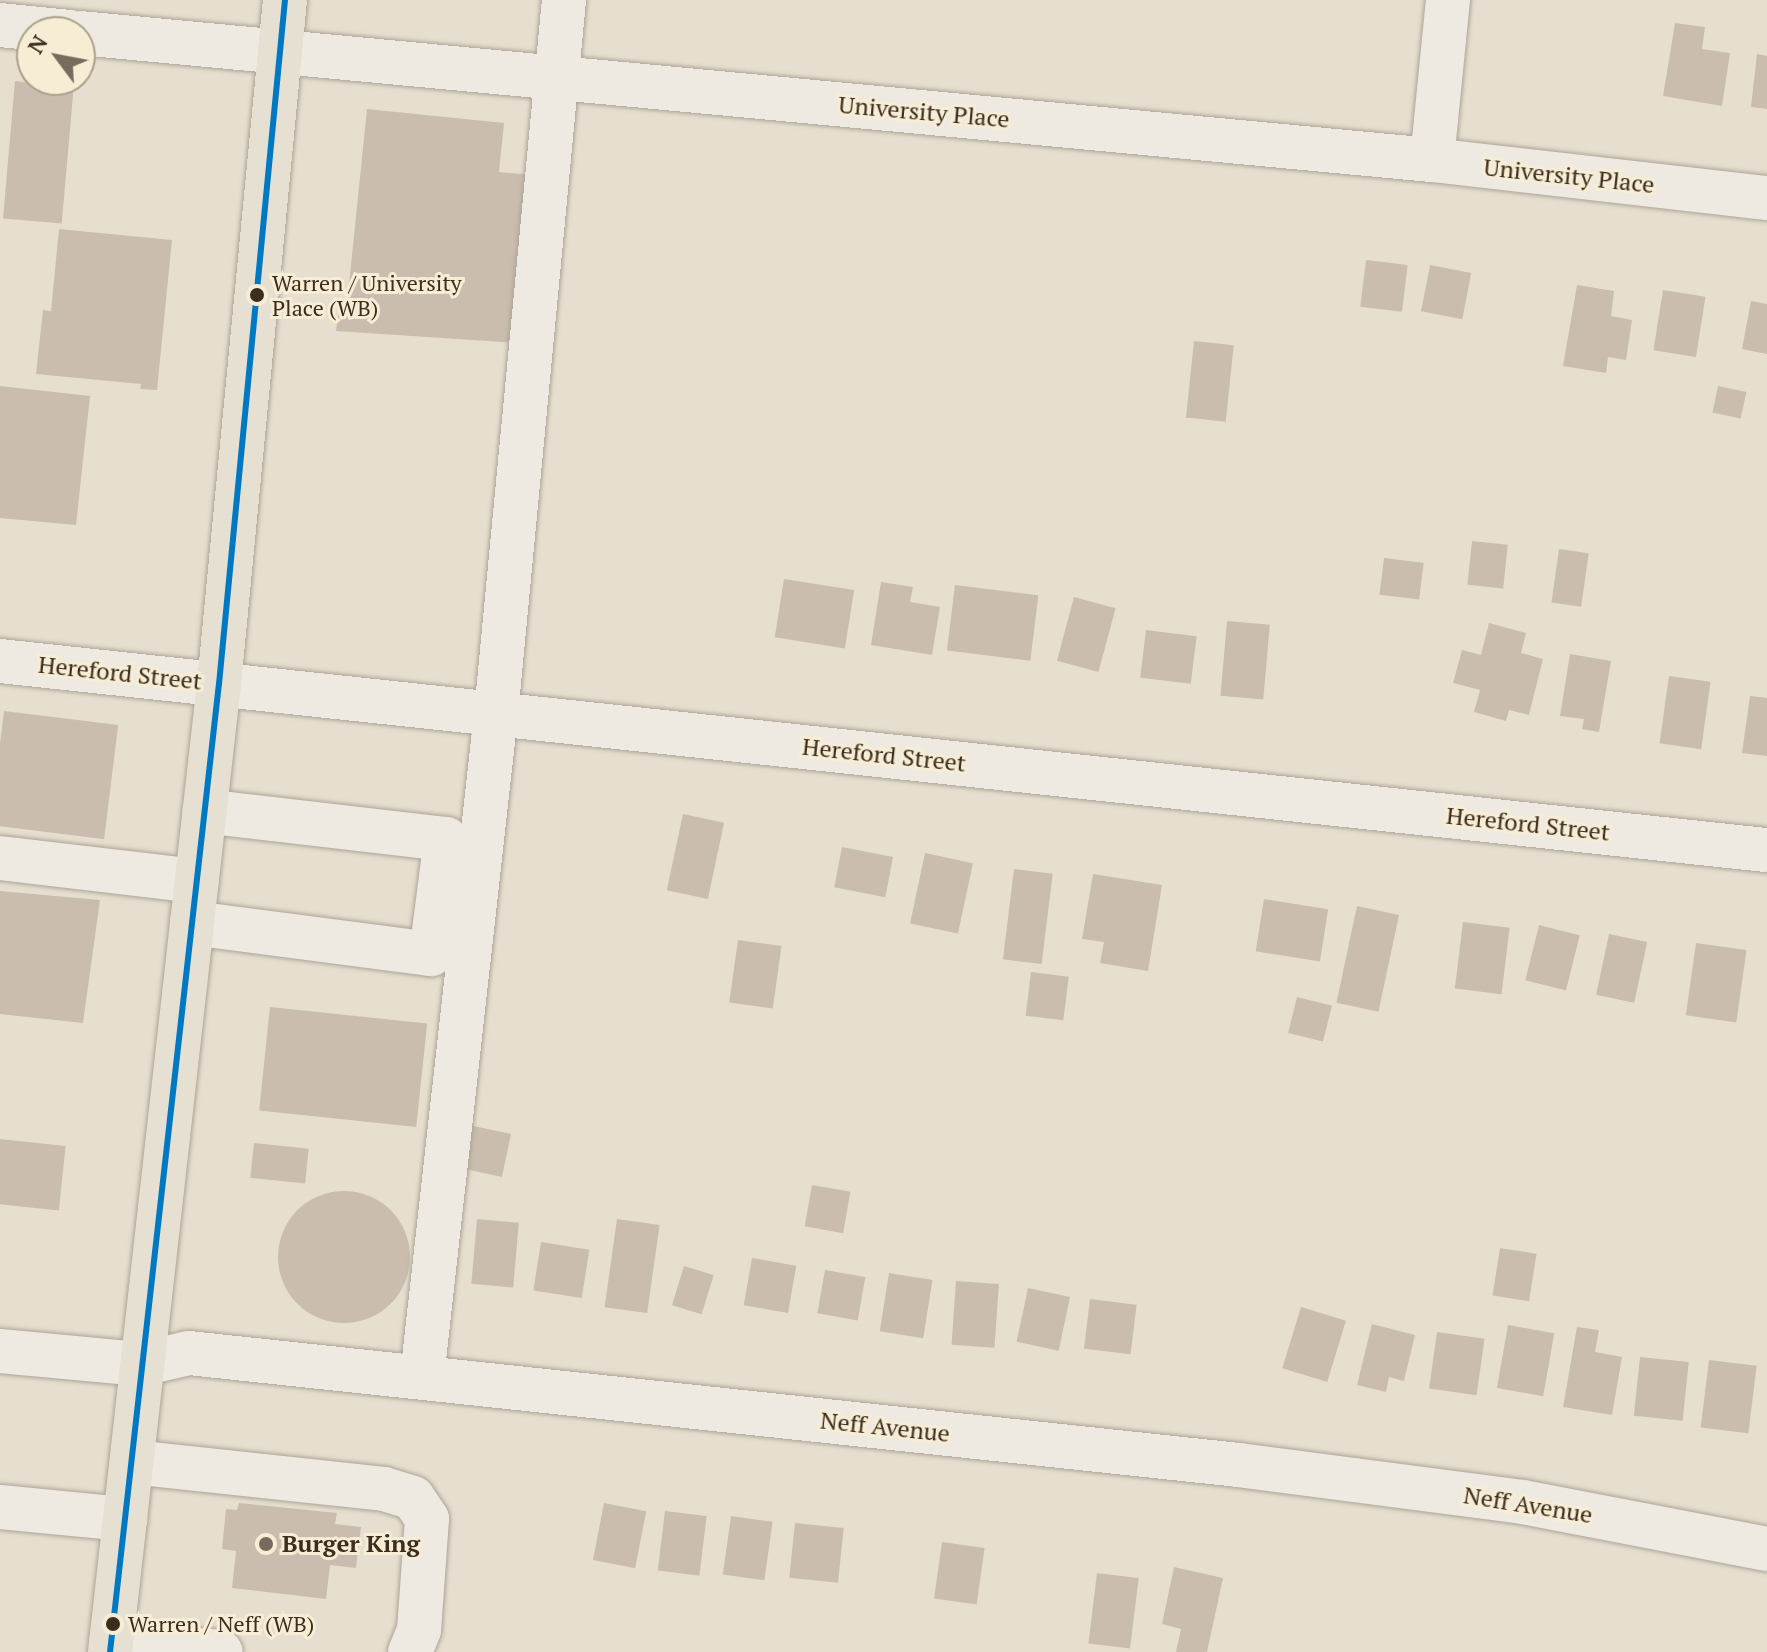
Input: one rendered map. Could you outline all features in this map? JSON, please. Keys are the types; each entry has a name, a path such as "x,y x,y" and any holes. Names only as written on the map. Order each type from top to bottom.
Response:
{"main road":[{"path":"110,1647 219,684 285,0"}],"street":[{"path":"422,1377 496,714 564,0"},
{"path":"1432,160 1448,0"},
{"name":"University Place","path":"96,35 1432,160 1767,198"},
{"name":"Hereford Street","path":"0,661 1767,850"},
{"path":"192,923 431,954 446,839 205,811"},
{"path":"0,858 197,881"},
{"name":"Neff Avenue","path":"0,1351 141,1364 189,1353 1238,1465 1523,1502 1767,1549"},
{"path":"132,1462 384,1489 413,1498 427,1519 419,1630 410,1652"},
{"path":"0,1507 125,1519"},
{"path":"110,1647 221,1652"}],"building":[{"path":"1675,23 1705,27 1702,49 1730,53 1722,106 1663,96"},
{"path":"1757,54 1767,56 1767,109 1751,107"},
{"path":"15,81 16,96 73,96 62,224 3,218"},
{"path":"367,109 504,123 499,172 533,175 517,343 336,331 340,303 347,304"},
{"path":"59,229 172,240 157,390 140,389 141,384 36,374 43,310 51,311"},
{"path":"1366,260 1408,265 1402,312 1360,307"},
{"path":"1430,265 1471,273 1462,319 1421,311"},
{"path":"1577,285 1614,291 1611,316 1632,320 1626,360 1608,357 1606,373 1563,366"},
{"path":"1663,290 1705,297 1696,357 1653,350"},
{"path":"1751,301 1767,304 1767,354 1742,349"},
{"path":"1194,341 1234,345 1226,422 1186,418"},
{"path":"0,386 90,396 76,525 0,518"},
{"path":"1718,386 1746,392 1741,418 1712,412"},
{"path":"1472,541 1508,545 1503,589 1467,585"},
{"path":"1559,549 1589,553 1581,607 1551,602"},
{"path":"1384,558 1424,563 1419,600 1379,595"},
{"path":"784,579 854,590 845,648 775,637"},
{"path":"881,582 913,587 910,602 940,607 932,655 871,645"},
{"path":"955,585 1038,595 1030,661 947,651"},
{"path":"1074,597 1116,608 1098,672 1057,661"},
{"path":"1227,621 1270,625 1263,699 1220,696"},
{"path":"1489,623 1526,633 1521,653 1543,659 1529,715 1509,710 1506,721 1474,712 1480,690 1453,683 1462,650 1481,655"},
{"path":"1146,630 1197,636 1191,684 1140,678"},
{"path":"1570,654 1611,661 1599,732 1582,729 1584,719 1560,716"},
{"path":"1669,676 1711,682 1701,749 1660,743"},
{"path":"1750,696 1767,698 1767,756 1742,753"},
{"path":"4,711 118,725 104,839 0,826 0,744"},
{"path":"683,814 724,823 708,899 667,890"},
{"path":"842,847 893,857 885,897 834,887"},
{"path":"925,853 973,863 958,934 910,923"},
{"path":"1014,869 1053,874 1042,964 1003,959"},
{"path":"1093,874 1162,885 1148,971 1100,963 1104,942 1082,939"},
{"path":"0,891 100,900 83,1023 0,1014"},
{"path":"1264,899 1328,909 1320,962 1256,951"},
{"path":"1357,906 1399,915 1378,1012 1336,1003"},
{"path":"1463,922 1510,928 1501,994 1455,989"},
{"path":"1539,925 1580,935 1566,990 1525,980"},
{"path":"1609,934 1647,942 1634,1003 1596,995"},
{"path":"738,940 782,946 773,1009 729,1002"},
{"path":"1696,943 1747,950 1736,1022 1686,1015"},
{"path":"1031,972 1069,977 1063,1020 1026,1016"},
{"path":"1297,997 1332,1006 1323,1042 1288,1033"},
{"path":"270,1007 427,1024 416,1127 259,1110"},
{"path":"469,1125 511,1134 502,1177 460,1168"},
{"path":"0,1139 66,1146 59,1211 0,1204"},
{"path":"254,1143 309,1149 305,1184 250,1178"},
{"path":"812,1185 850,1192 843,1233 805,1226"},
{"path":"344,1191 369,1196 390,1211 405,1232 410,1257 405,1282 390,1303 369,1318 344,1323 319,1318 298,1303 283,1282 278,1257 283,1232 298,1211 319,1196"},
{"path":"477,1219 519,1223 513,1287 471,1284"},
{"path":"617,1219 660,1225 647,1313 605,1307"},
{"path":"541,1242 589,1250 582,1298 533,1290"},
{"path":"1500,1248 1537,1254 1529,1301 1492,1295"},
{"path":"752,1258 796,1266 788,1313 744,1305"},
{"path":"684,1266 714,1275 702,1314 672,1305"},
{"path":"825,1270 865,1277 858,1320 817,1313"},
{"path":"889,1273 932,1280 923,1338 880,1331"},
{"path":"956,1281 999,1284 994,1348 952,1345"},
{"path":"1028,1288 1070,1297 1059,1351 1017,1342"},
{"path":"1090,1299 1137,1305 1131,1354 1084,1349"},
{"path":"1301,1307 1346,1321 1327,1382 1282,1368"},
{"path":"1372,1324 1415,1335 1404,1381 1389,1377 1386,1392 1357,1385"},
{"path":"1508,1325 1554,1333 1543,1396 1497,1388"},
{"path":"1577,1327 1599,1330 1595,1352 1622,1357 1612,1415 1563,1407"},
{"path":"1437,1332 1485,1339 1477,1395 1429,1388"},
{"path":"1640,1357 1689,1362 1683,1421 1634,1416"},
{"path":"1709,1360 1757,1366 1748,1433 1701,1427"},
{"path":"239,1503 337,1513 335,1524 361,1527 356,1568 330,1565 326,1599 232,1588 236,1551 222,1549 226,1509 237,1510"},
{"path":"604,1503 646,1511 635,1568 593,1560"},
{"path":"665,1511 707,1516 699,1576 658,1571"},
{"path":"731,1516 773,1522 764,1580 723,1574"},
{"path":"795,1523 844,1528 838,1583 789,1578"},
{"path":"942,1542 985,1548 977,1604 934,1598"},
{"path":"1174,1567 1223,1578 1207,1652 1176,1652 1181,1629 1162,1624"},
{"path":"1097,1573 1139,1578 1130,1649 1088,1643"}],"transit line":[{"path":"110,1652 219,684 285,0"}],"place":[{"name":"Warren / University Place (WB)","path":"257,295"},
{"name":"Burger King","path":"266,1544"},
{"name":"Warren / Neff (WB)","path":"113,1624"}]}
